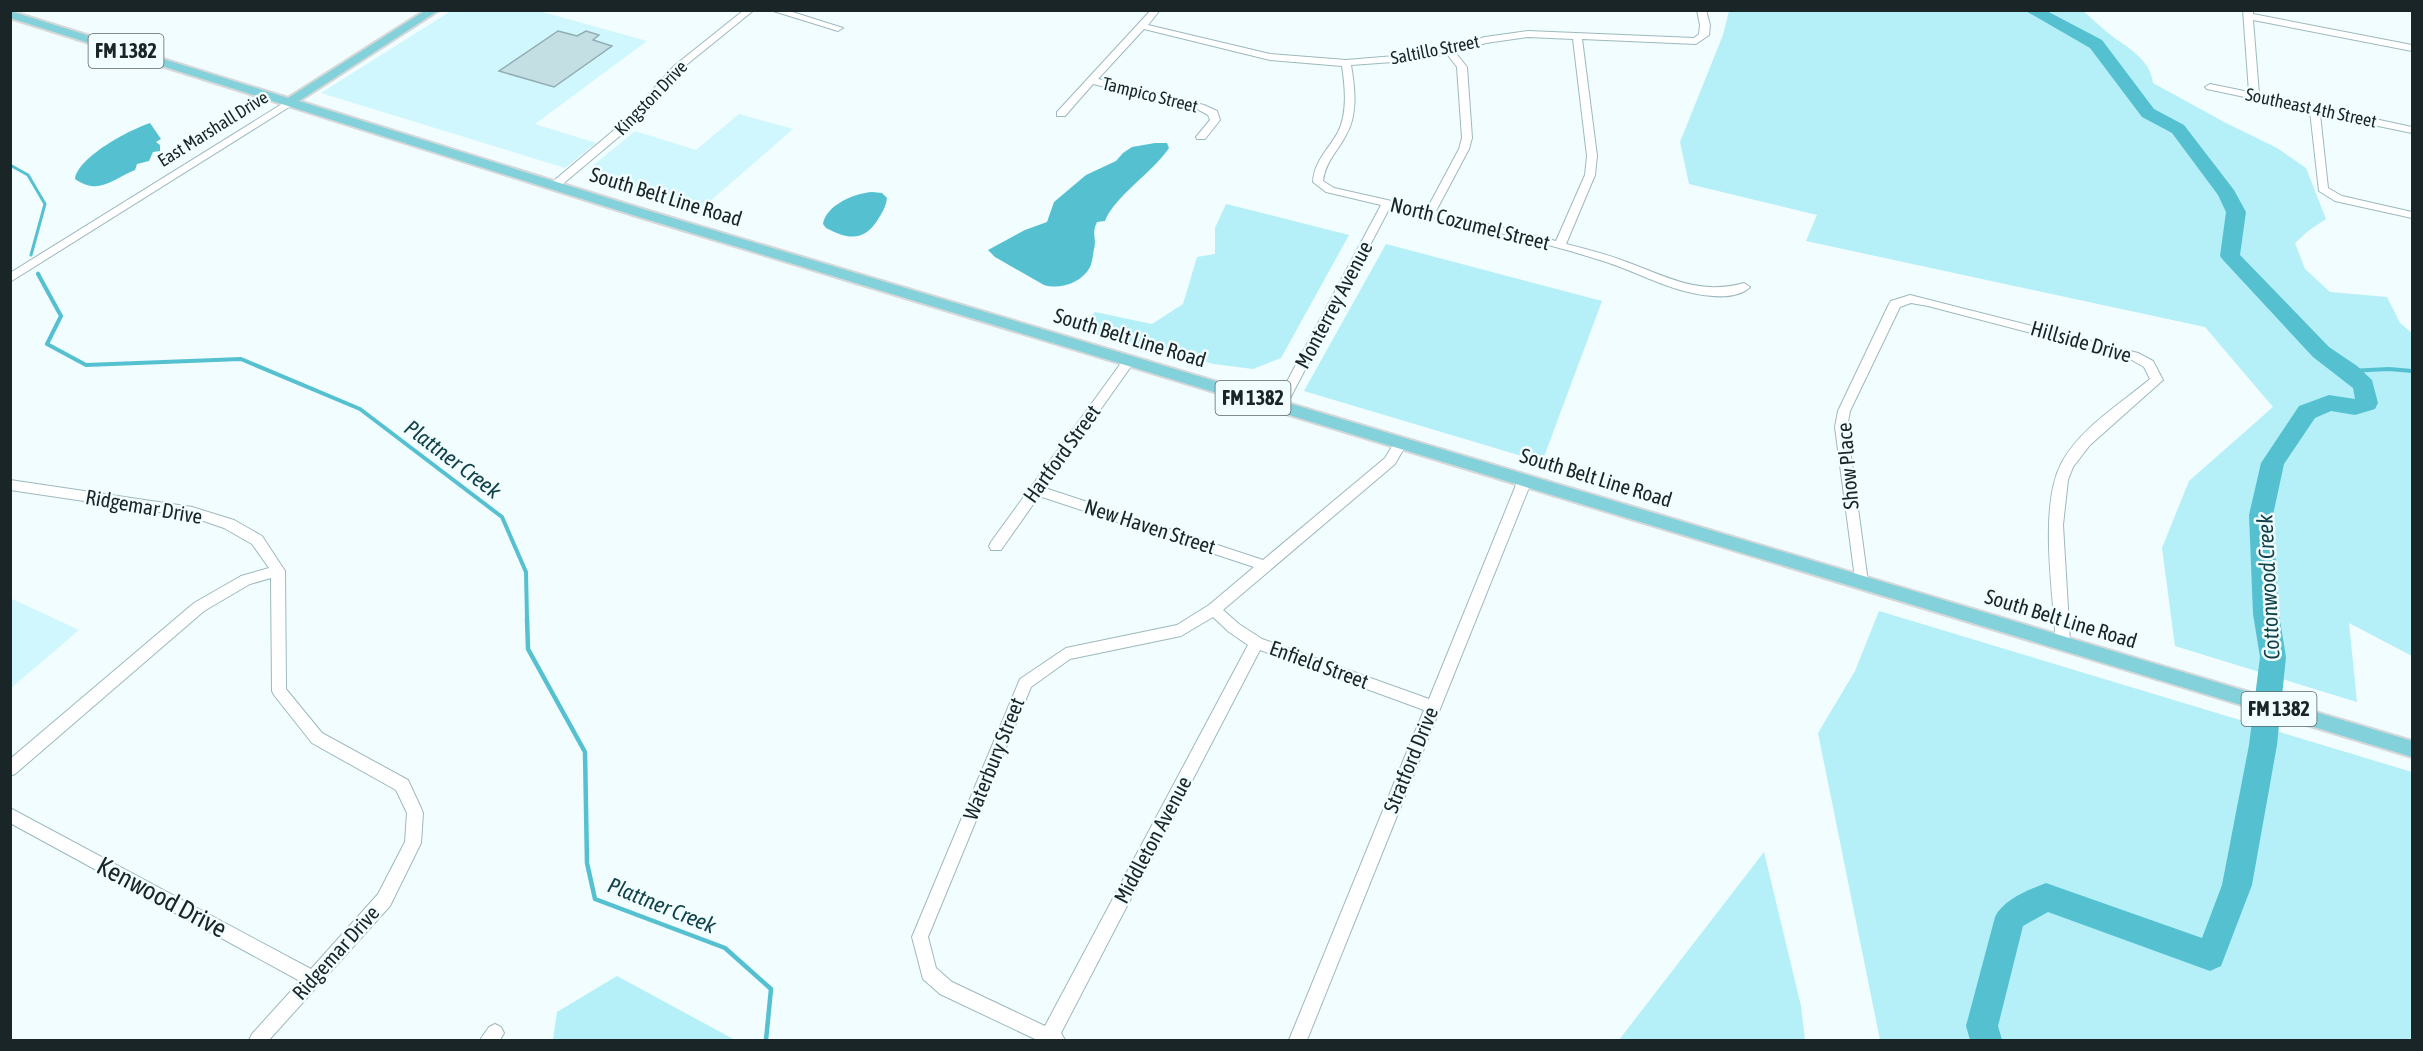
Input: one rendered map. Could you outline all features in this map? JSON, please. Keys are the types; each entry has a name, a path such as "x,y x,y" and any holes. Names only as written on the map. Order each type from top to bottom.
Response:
{"main road":[{"name":"East Marshall Drive","path":"290,102 434,10"},
{"name":"South Belt Line Road","path":"10,14 554,186 1128,362 2412,749"}],"street":[{"name":"Kingston Drive","path":"554,186 630,122 677,68 750,10"},
{"path":"774,10 838,28"},
{"path":"1061,114 1156,10"},
{"name":"Saltillo Street","path":"1142,27 1270,57 1346,63 1407,58 1449,51 1508,35 1696,41 1704,35 1705,25 1701,10"},
{"path":"2254,96 2248,13 2412,48"},
{"path":"1560,246 1590,175 1592,156 1577,37"},
{"path":"1430,213 1464,149 1467,138 1462,67 1449,51"},
{"name":"North Cozumel Street","path":"1346,63 1349,84 1346,125 1318,171 1318,182 1330,190 1430,213 1630,265 1675,285 1709,292 1734,291 1744,287"},
{"name":"Tampico Street","path":"1092,81 1200,107 1213,113 1215,120 1201,137"},
{"name":"Southeast 4th Street","path":"2210,87 2412,130"},
{"name":"East Marshall Drive","path":"15,275 290,102"},
{"path":"2315,109 2323,189 2339,199 2412,215"},
{"name":"Monterrey Avenue","path":"1280,406 1387,203"},
{"name":"Show Place","path":"1861,582 1841,427 1844,411 1895,304 1910,299"},
{"name":"Hillside Drive","path":"1910,299 2134,356 2149,364 2157,380 2085,442 2066,466 2058,488 2057,550 2063,642"},
{"name":"Hartford Street","path":"996,546 1128,362"},
{"name":"Waterbury Street","path":"1053,1039 946,988 929,973 920,937 1025,683 1066,654 1181,630 1214,609 1263,565 1390,461 1401,443"},
{"name":"Stratford Drive","path":"1298,1041 1525,480"},
{"name":"Ridgemar Drive","path":"10,485 192,512 229,524 257,540 278,571 279,692 317,738 402,786 415,813 413,843 384,900 258,1041"},
{"name":"New Haven Street","path":"1037,490 1263,565"},
{"path":"10,769 199,607 246,580 278,571"},
{"name":"Enfield Street","path":"1214,609 1226,623 1257,643 1433,707"},
{"name":"Middleton Avenue","path":"1053,1039 1257,643"},
{"name":"Kenwood Drive","path":"10,815 313,979"}],"shaded area":[{"path":"451,11 539,11 647,41 535,124 596,143 565,168 321,93"},
{"path":"1729,11 2083,11 2142,60 2151,74 2153,83 2277,148 2306,168 2326,219 2295,243 2305,269 2330,292 2387,297 2400,323 2412,333 2412,656 2349,623 2357,702 2175,646 2162,548 2189,481 2273,407 2205,327 1806,241 1817,215 1689,184 1680,142 1723,35"},
{"path":"739,114 793,129 700,210 591,177 590,168 635,131 696,150"},
{"path":"150,123 161,139 156,142 160,145 160,151 153,152 149,161 137,164 135,170 98,186 84,184 75,179 78,171 95,153 118,138"},
{"path":"1167,143 1169,148 1116,203 1105,221 1097,222 1094,230 1095,245 1091,266 1076,281 1056,287 1044,285 995,257 988,250 1025,230 1047,222 1054,202 1086,175 1116,161 1132,147"},
{"path":"872,192 882,193 887,198 881,215 872,228 866,232 854,237 848,236 826,228 823,224 825,217 842,201"},
{"path":"1226,204 1349,235 1281,358 1253,369 1214,364 1079,330 1095,312 1152,324 1183,304 1197,257 1215,254 1215,228"},
{"path":"1386,244 1602,301 1542,462 1304,391"},
{"path":"10,598 79,630 11,688 10,688"},
{"path":"1879,611 2412,772 2412,1040 1880,1040 1818,733 1855,671"},
{"path":"1764,852 1801,1006 1805,1040 1619,1040"},
{"path":"617,976 735,1040 553,1040 557,1012"}],"building":[{"path":"558,31 577,36 586,31 599,35 593,40 612,46 554,87 499,71"}],"waterway":[{"name":"Cottonwood Creek","path":"1986,1040 1982,1026 2010,917 2046,897 2210,956 2237,885 2263,745 2273,657 2266,614 2261,515 2273,463 2307,412 2329,403 2355,407 2367,403 2364,385 2349,371 2321,352 2230,256 2236,212 2227,194 2178,129 2148,113 2096,44 2032,10"},
{"name":"Plattner Creek","path":"10,165 28,175 45,204 31,255"},
{"name":"Plattner Creek","path":"38,274 61,316 47,344 86,365 241,359 360,409 502,517 526,572 527,619"},
{"path":"2349,371 2389,369 2412,371"},
{"name":"Plattner Creek","path":"527,618 528,649 585,752 587,863 595,899 725,948 771,989 766,1040"}]}
